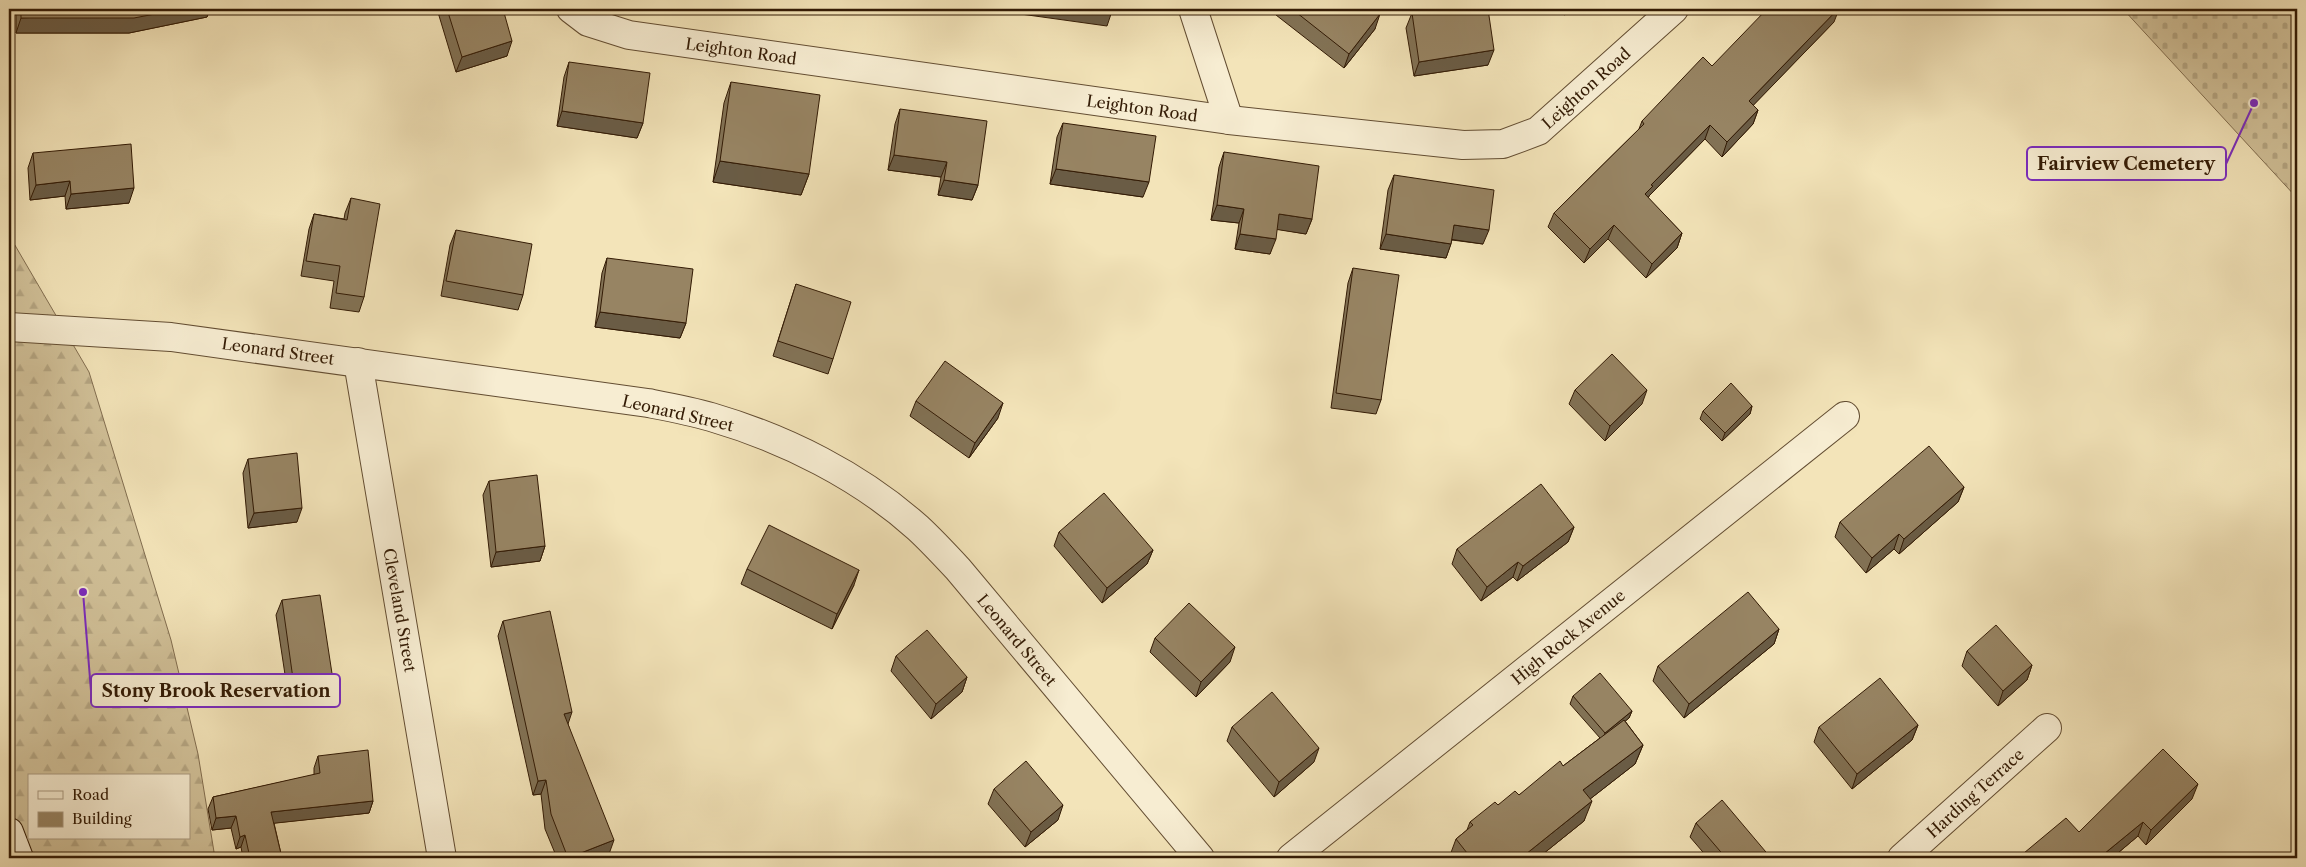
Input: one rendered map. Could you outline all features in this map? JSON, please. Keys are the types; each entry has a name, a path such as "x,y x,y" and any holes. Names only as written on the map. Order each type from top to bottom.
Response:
{"street":[{"name":"Leighton Road","path":"571,9 588,22 629,35 1229,120 1463,145 1503,144 1538,131 1674,9"},
{"path":"1193,9 1229,120"},
{"name":"Leonard Street","path":"9,327 170,337 648,402 711,417 766,436 819,460 876,496 918,528 943,554 1200,858"},
{"name":"Cleveland Street","path":"358,362 442,858"},
{"name":"High Rock Avenue","path":"1291,858 1845,416"},
{"name":"Harding Terrace","path":"1902,858 2047,728"},
{"path":"9,832 19,858"}],"green space":[{"path":"2123,9 2297,9 2297,198"},
{"path":"9,235 89,372 171,640 198,754 215,858 9,858"}],"building":[{"path":"21,9 181,9 134,18 21,18"},
{"path":"447,9 503,9 512,41 462,57"},
{"path":"1096,9 1113,9 1112,11"},
{"path":"1292,9 1374,9 1380,14 1349,54"},
{"path":"1439,9 1488,9 1494,50 1419,62 1412,13"},
{"path":"1767,9 1838,9 1749,101 1758,110 1727,142 1710,125 1651,185 1653,186 1645,194 1682,233 1652,264 1614,225 1590,249 1554,213 1644,124 1642,121 1703,57 1712,66"},
{"path":"569,62 650,73 643,123 562,111"},
{"path":"731,82 820,95 809,174 720,161"},
{"path":"900,109 987,121 978,185 944,180 947,162 894,155"},
{"path":"1063,123 1156,136 1149,182 1056,169"},
{"path":"131,144 134,188 71,194 70,181 36,185 33,153"},
{"path":"1224,152 1319,166 1312,219 1279,214 1276,239 1240,234 1244,209 1217,205"},
{"path":"1394,175 1494,190 1489,230 1454,225 1451,244 1386,234"},
{"path":"351,198 380,204 364,297 336,293 340,266 306,261 314,214 347,220"},
{"path":"456,230 532,244 523,295 446,281"},
{"path":"607,258 693,269 686,323 600,312"},
{"path":"1353,268 1399,275 1381,400 1336,393"},
{"path":"796,284 851,302 833,359 778,341"},
{"path":"1612,354 1647,390 1610,426 1575,390"},
{"path":"945,361 1003,403 975,443 916,401"},
{"path":"1731,383 1752,406 1725,433 1703,411"},
{"path":"1929,446 1964,487 1904,539 1899,534 1872,558 1840,522"},
{"path":"297,453 302,508 254,513 248,459"},
{"path":"537,475 545,546 496,552 489,481"},
{"path":"1541,484 1574,527 1523,566 1518,562 1487,587 1457,549"},
{"path":"1104,493 1153,550 1107,588 1059,532"},
{"path":"769,525 859,570 837,614 747,569"},
{"path":"1748,592 1779,629 1689,704 1658,666"},
{"path":"320,595 333,680 294,686 282,600"},
{"path":"1189,603 1235,647 1201,682 1155,638"},
{"path":"550,611 572,712 564,714 614,840 568,858 551,814 546,780 538,781 503,621"},
{"path":"1996,625 2032,665 2003,691 1967,651"},
{"path":"927,630 967,677 936,704 896,656"},
{"path":"1600,673 1632,711 1605,733 1573,696"},
{"path":"1880,678 1918,725 1857,774 1819,727"},
{"path":"1272,692 1319,748 1279,782 1232,727"},
{"path":"1624,720 1643,745 1583,790 1592,801 1521,858 1471,858 1456,839 1473,825 1470,822 1495,802 1498,805 1515,791 1519,795 1560,761 1563,766"},
{"path":"2163,749 2198,784 2151,830 2143,822 2099,858 2018,858 2066,818 2079,832"},
{"path":"368,750 373,801 271,812 282,858 250,858 245,835 240,837 236,816 216,818 213,797 320,773 318,756"},
{"path":"1026,761 1063,805 1031,832 994,789"},
{"path":"1722,800 1771,858 1726,858 1696,823"}],"place":[{"name":"Fairview Cemetery","path":"2254,103"},
{"name":"Stony Brook Reservation","path":"83,592"}]}
